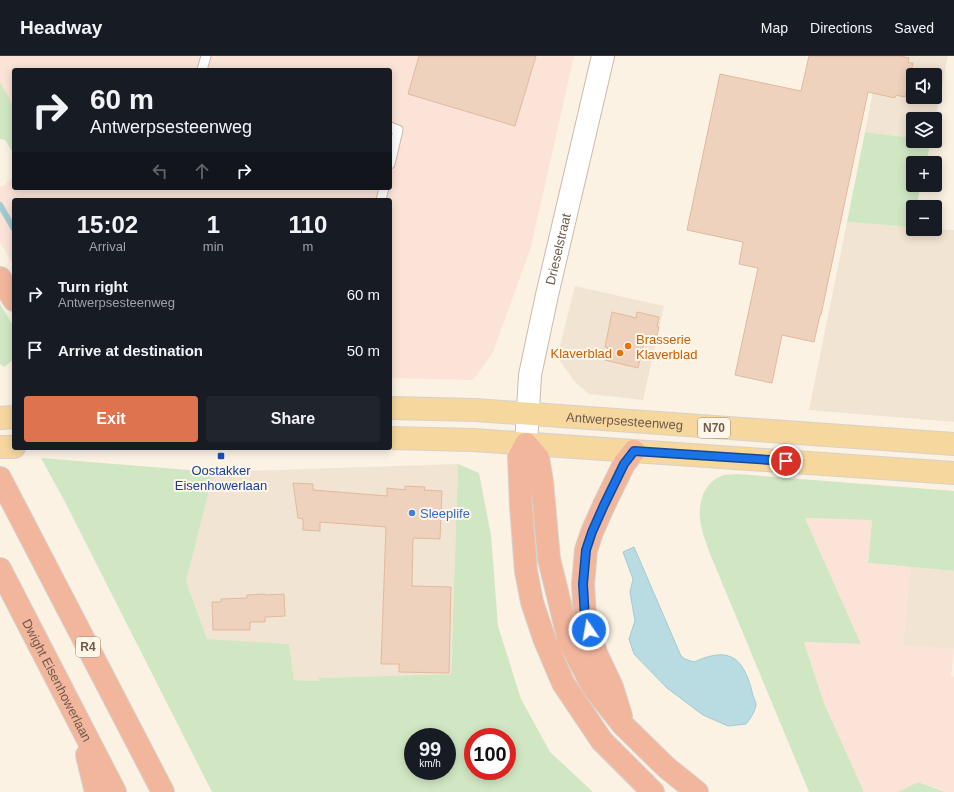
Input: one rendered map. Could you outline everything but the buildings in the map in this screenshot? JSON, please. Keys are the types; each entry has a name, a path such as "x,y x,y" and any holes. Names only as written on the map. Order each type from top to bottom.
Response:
{"highway":[{"path":"0,278 12,297"},
{"path":"653,792 602,742 563,683 544,638 532,602 526,570 519,457 526,444 538,458 542,482 549,559 569,641 593,687 623,725 667,768 696,792"},
{"path":"623,725 612,687 596,653 585,619 583,584 586,550 592,532 624,464 634,451"},
{"name":"R4","path":"0,478 163,792"},
{"name":"Dwight Eisenhowerlaan","path":"0,568 115,792"},
{"path":"78,719 96,792"}],"main road":[{"name":"Antwerpsesteenweg","path":"392,408 475,410 954,444"},
{"path":"0,418 12,417"},
{"name":"N70","path":"392,438 473,440 954,473"},
{"path":"0,447 12,446"}],"street":[{"name":"Drieselstraat","path":"526,444 530,375 546,295 603,56"}],"lane":[{"path":"203,68 206,56"},
{"path":"392,128 398,130 392,156"}],"shaded area":[{"path":"0,56 574,56 531,247 493,352 473,380 392,378 392,198 12,198 12,263 0,242 0,187 5,185 12,178 12,190 392,190 392,68 12,68 12,103 0,82"},
{"path":"880,56 948,56 942,85 942,68 906,68 906,104 938,104 936,112 906,112 906,137 865,132"},
{"path":"847,222 906,226 906,236 942,236 942,229 954,230 954,422 809,410"},
{"path":"575,286 664,306 643,400 589,394 575,382 560,361 559,350"},
{"path":"458,464 451,674 320,678 320,681 294,680 289,644 207,640 186,581 214,472"},
{"path":"805,518 872,520 868,563 910,567 903,645 954,649 951,676 954,677 954,792 943,792 943,790 918,782 898,792 864,792 824,703 804,641 861,644"},
{"path":"910,567 954,571 954,649 903,646"}],"green space":[{"path":"0,82 12,103 12,151 5,140 0,139"},
{"path":"865,132 906,137 906,148 929,148 928,156 906,156 906,192 919,192 918,200 906,200 906,227 847,222"},
{"path":"0,304 12,324 12,361 4,367 0,364"},
{"path":"41,458 214,472 186,581 207,639 289,644 294,680 319,681 319,678 451,674 458,464 479,473 491,535 498,626 521,699 550,752 593,792 212,792 64,500"},
{"path":"737,474 954,491 954,571 868,563 872,520 805,518 861,644 804,642 824,703 864,792 809,792 708,549 702,531 700,518 702,496 709,484 715,480 723,475"},
{"path":"918,782 943,791 943,792 898,792"}],"water":[{"path":"634,547 681,656 694,662 703,658 724,655 733,658 744,669 751,686 756,705 751,718 746,724 728,726 703,715 667,688 634,654 629,639 635,621 630,592 633,579 623,552"}],"waterway":[{"path":"0,205 12,226"}],"place":[{"name":"Brasserie Klaverblad","path":"628,346"},
{"name":"Klaverblad","path":"620,353"},
{"name":"Oostakker Eisenhowerlaan","path":"221,456"},
{"name":"Sleeplife","path":"412,513"}],"route":[{"path":"589,630 585,619 583,584 586,550 604,505 624,464 634,451 786,461"}]}
